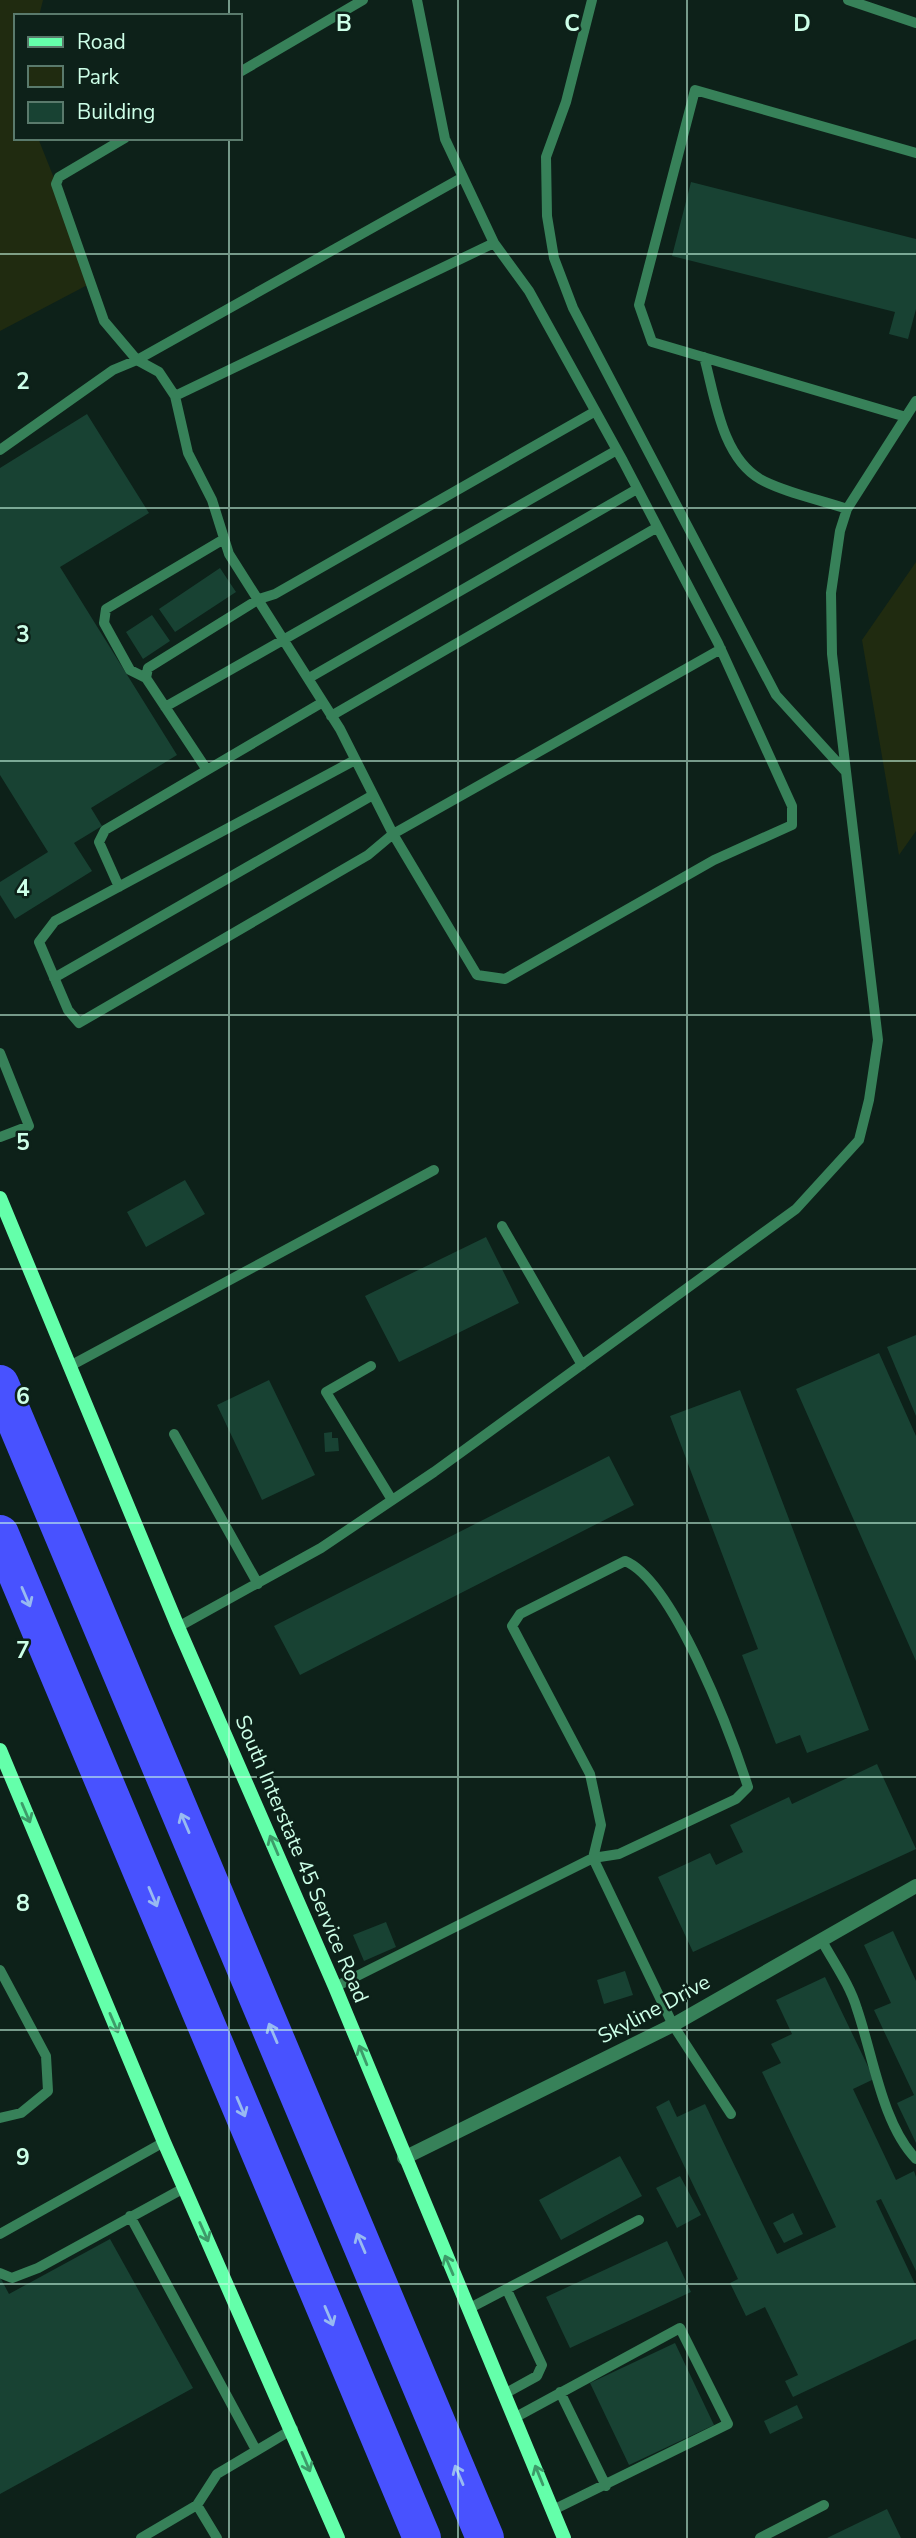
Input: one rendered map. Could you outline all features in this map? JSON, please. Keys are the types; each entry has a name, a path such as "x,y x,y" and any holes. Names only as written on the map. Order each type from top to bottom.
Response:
{"highway":[{"path":"0,1384 485,2538"},
{"path":"0,1534 422,2538"},
{"path":"393,2538 388,2522 395,2474"}],"main road":[{"name":"South Interstate 45 Service Road","path":"0,1198 178,1627 335,1987 404,2158 506,2393 564,2538"},
{"path":"0,1750 164,2142 293,2429 338,2538"}],"street":[{"name":"Skyline Drive","path":"404,2158 673,2025 916,1886"}],"lane":[{"path":"242,71 363,0"},
{"path":"122,140 59,177 56,184 104,321 137,360 159,372 175,396 188,453 212,500 229,554 309,678 393,834 477,975 505,979 714,860 793,825 792,806 721,649 617,450 529,291 494,243 445,139 417,0"},
{"path":"592,0 566,102 547,157 547,216 554,258 573,308 776,695 846,772"},
{"path":"848,0 916,23"},
{"path":"906,417 652,342 639,305 695,90 916,153"},
{"path":"0,450 113,370 137,360 463,177"},
{"path":"175,396 494,243"},
{"path":"704,358 726,436 737,457 759,478 847,509"},
{"path":"178,1627 321,1548 392,1500 796,1209 859,1140 869,1100 878,1040 832,654 831,593 840,531 847,509 916,401"},
{"path":"146,678 148,668 259,599 287,587 594,412"},
{"path":"165,707 617,450"},
{"path":"309,678 637,489"},
{"path":"331,716 656,528"},
{"path":"207,770 146,678 130,670 104,623 106,608 224,539"},
{"path":"355,760 55,921 39,942 68,1010 79,1023 368,855 393,834 721,649"},
{"path":"119,887 99,842 104,830 323,702"},
{"path":"54,978 373,795"},
{"path":"0,1053 29,1126 0,1137"},
{"path":"70,1366 434,1170"},
{"path":"502,1226 582,1364"},
{"path":"371,1366 326,1392 392,1500"},
{"path":"174,1434 258,1584"},
{"path":"335,1987 593,1858 619,1854 736,1799 748,1787 680,1622 637,1566 625,1561 520,1614 512,1626 590,1774 601,1825 593,1858 673,2025 731,2114"},
{"path":"822,1941 856,2005 888,2112 907,2150 916,2159"},
{"path":"0,1970 46,2056 48,2091 21,2113 0,2118"},
{"path":"0,2234 164,2142"},
{"path":"0,2273 12,2278 38,2268 184,2188"},
{"path":"130,2216 256,2450"},
{"path":"468,2309 639,2220"},
{"path":"506,2393 537,2376 542,2365 507,2290"},
{"path":"516,2417 680,2328 728,2424 606,2486 552,2510"},
{"path":"560,2392 606,2486"},
{"path":"148,2536 197,2505 216,2474 293,2429"},
{"path":"197,2505 216,2538"},
{"path":"760,2538 824,2505"}],"green space":[{"path":"0,0 43,0 40,14 14,14 14,140 39,140 95,281 0,331"},
{"path":"916,562 916,831 899,855 862,640"}],"building":[{"path":"691,182 916,239 916,309 908,339 889,334 895,312 672,256"},
{"path":"87,414 149,513 60,567 177,755 91,808 102,826 74,843 92,871 15,919 0,895 0,882 48,852 0,775 0,468"},
{"path":"220,568 236,592 175,632 159,609"},
{"path":"152,615 170,641 143,659 126,632"},
{"path":"185,1180 205,1214 146,1247 127,1212"},
{"path":"486,1237 519,1303 399,1362 365,1296"},
{"path":"916,1335 916,1416 887,1347"},
{"path":"879,1353 916,1436 916,1661 796,1389"},
{"path":"269,1380 315,1475 262,1500 217,1405"},
{"path":"740,1390 869,1730 807,1753 800,1735 776,1744 742,1655 758,1649 670,1416"},
{"path":"332,1432 332,1438 338,1438 339,1451 325,1452 324,1433"},
{"path":"609,1456 634,1505 300,1675 274,1626"},
{"path":"877,1764 916,1849 693,1952 658,1877 710,1853 716,1865 743,1852 730,1825 789,1797 792,1804"},
{"path":"386,1922 396,1947 364,1961 353,1935"},
{"path":"893,1931 916,1981 916,2143 897,2103 914,2095 874,2010 891,2003 864,1945"},
{"path":"625,1971 633,1995 604,2004 597,1980"},
{"path":"825,1977 874,2079 853,2089 896,2180 914,2171 916,2177 916,2271 881,2199 876,2201 916,2286 916,2339 793,2397 785,2381 798,2375 765,2307 746,2316 730,2283 738,2279 656,2107 669,2100 677,2117 705,2104 777,2254 836,2227 762,2072 781,2063 771,2044 792,2034 776,2000"},
{"path":"620,2156 642,2196 561,2240 539,2200"},
{"path":"680,2176 701,2215 677,2228 656,2188"},
{"path":"793,2213 803,2234 784,2243 773,2223"},
{"path":"110,2239 193,2388 0,2494 0,2277 9,2294"},
{"path":"667,2241 691,2292 570,2348 546,2297"},
{"path":"675,2343 714,2425 629,2465 590,2383"},
{"path":"797,2405 803,2418 770,2434 764,2421"},
{"path":"887,2509 901,2538 827,2538"}]}
